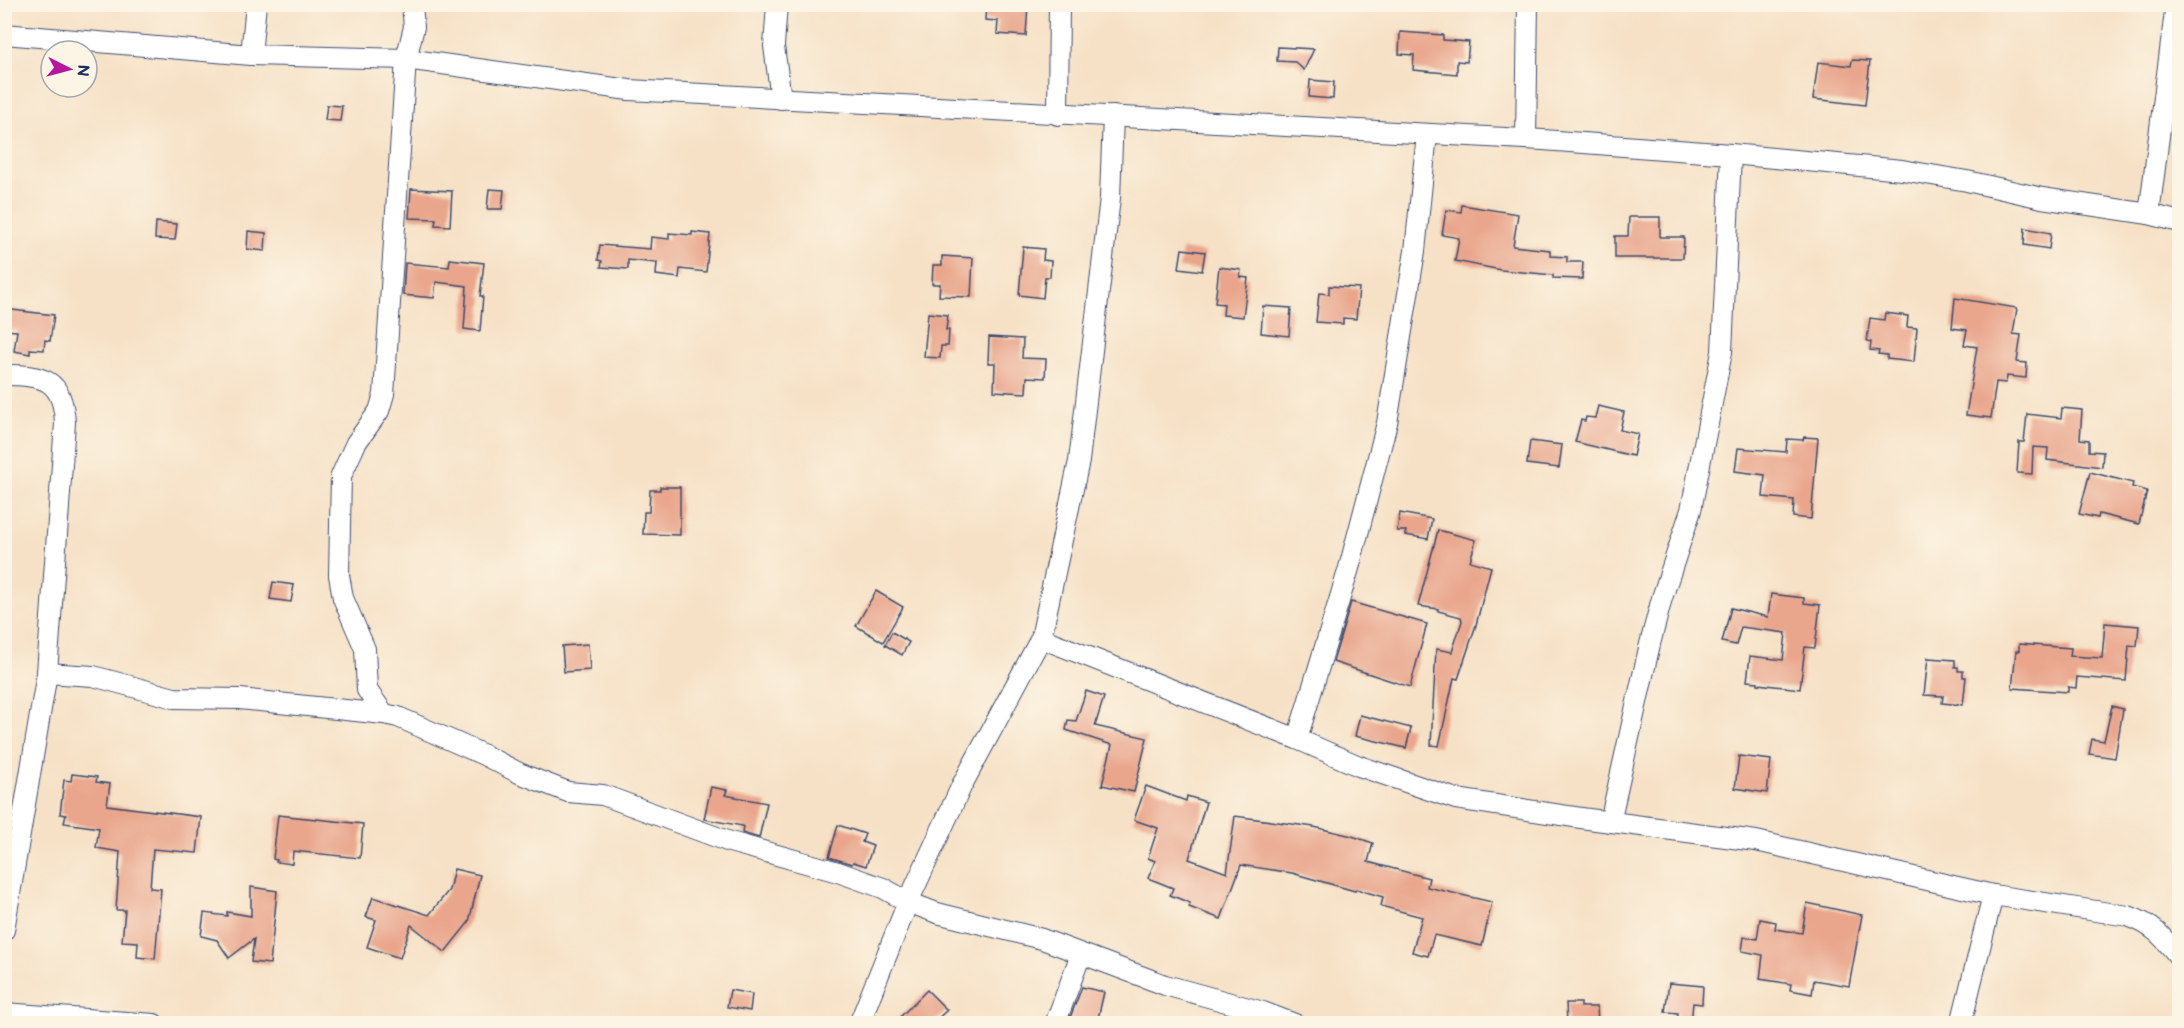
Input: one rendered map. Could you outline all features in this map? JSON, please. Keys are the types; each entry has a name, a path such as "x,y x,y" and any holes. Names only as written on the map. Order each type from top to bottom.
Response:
{"street":[{"path":"251,55 256,4"},
{"path":"384,714 367,690 365,649 343,598 339,575 339,515 343,472 356,442 379,411 384,394 406,59 414,27 412,4"},
{"path":"777,4 774,46 781,99"},
{"path":"1058,115 1059,4"},
{"path":"1526,139 1528,4"},
{"path":"2149,214 2176,4"},
{"path":"4,34 251,55 406,59 629,90 1526,139 1731,154 1902,170 2042,198 2149,214 2180,222"},
{"path":"859,1023 908,902 963,785 1041,638 1079,461 1110,198 1113,116"},
{"path":"1298,739 1388,423 1415,251 1426,134"},
{"path":"1610,822 1650,644 1662,598 1691,510 1722,352 1731,154"},
{"path":"4,375 40,378 53,385 62,396 64,410 46,673 4,930"},
{"path":"1041,638 1298,739 1359,766 1438,794 1456,799 1610,822 1756,841 1993,895 2128,916 2146,922 2163,936 2180,958"},
{"path":"46,673 93,676 174,698 240,699 384,714 411,722 519,773 562,789 576,793 603,795 730,842 838,872 883,888 908,902 937,913 1042,939 1165,985 1295,1023"},
{"path":"1961,1023 1993,895"},
{"path":"1055,1023 1080,954"},
{"path":"4,1013 154,1023"}],"building":[{"path":"986,4 1028,4 1026,36 997,34 998,21 985,20"},
{"path":"1400,32 1443,35 1443,40 1469,42 1467,62 1457,61 1457,74 1413,70 1414,55 1399,54"},
{"path":"1278,47 1314,49 1304,70 1295,62 1277,61"},
{"path":"1852,60 1870,61 1865,105 1813,99 1818,62 1851,66"},
{"path":"1310,80 1334,82 1333,99 1309,97"},
{"path":"327,105 342,106 340,121 325,120"},
{"path":"411,189 452,191 450,226 435,225 436,219 409,218"},
{"path":"489,189 504,190 502,209 487,209"},
{"path":"1462,205 1518,214 1513,246 1550,250 1550,256 1567,257 1567,262 1583,262 1582,279 1553,278 1553,275 1501,270 1455,261 1459,238 1442,235 1446,210 1461,212"},
{"path":"1629,217 1660,217 1660,237 1684,237 1683,258 1615,258 1615,236 1628,236"},
{"path":"156,222 177,224 175,240 155,239"},
{"path":"2025,228 2051,233 2049,249 2024,245"},
{"path":"248,231 266,233 265,251 247,249"},
{"path":"692,232 710,234 706,272 680,269 679,278 656,275 657,263 628,260 628,269 601,267 602,261 598,260 600,245 650,249 651,237 669,239 669,233 692,235"},
{"path":"1023,247 1044,249 1043,260 1051,261 1050,277 1045,277 1043,298 1019,295"},
{"path":"1182,249 1205,252 1202,271 1179,268"},
{"path":"942,256 973,258 971,297 939,296 940,284 932,284 933,265 942,265"},
{"path":"450,259 484,263 480,296 483,296 480,331 464,329 467,286 436,282 434,298 403,295 405,263 449,267"},
{"path":"1219,267 1241,270 1240,277 1248,278 1243,317 1223,315 1224,304 1215,303"},
{"path":"1329,286 1359,288 1356,319 1343,318 1343,324 1316,322 1319,293 1329,294"},
{"path":"1955,298 2017,308 2013,334 2021,335 2017,362 2027,363 2026,378 2007,376 2006,383 1996,382 1991,418 1966,415 1977,347 1964,345 1967,330 1952,328"},
{"path":"1263,306 1291,308 1289,336 1261,333"},
{"path":"4,309 54,315 50,341 45,340 44,350 30,349 30,354 14,351 17,331 4,330"},
{"path":"928,313 948,315 946,330 949,330 948,346 941,346 940,358 924,357"},
{"path":"1885,313 1908,316 1907,327 1917,328 1914,362 1887,359 1887,355 1870,350 1871,342 1867,341 1870,318 1884,320"},
{"path":"989,337 1023,339 1022,358 1046,359 1045,378 1027,377 1026,393 994,391 995,363 988,363"},
{"path":"1598,406 1624,412 1620,430 1638,434 1633,456 1575,442 1581,420 1585,421 1586,417 1595,418"},
{"path":"2062,408 2082,410 2080,439 2089,440 2089,451 2103,452 2102,467 2047,460 2048,448 2033,447 2032,474 2017,473 2019,442 2024,442 2027,414 2061,418"},
{"path":"1804,437 1818,438 1811,519 1793,517 1794,500 1763,497 1765,475 1735,471 1738,448 1786,452 1787,439 1803,440"},
{"path":"1530,441 1562,445 1559,468 1527,464"},
{"path":"2090,472 2133,483 2132,487 2147,491 2139,524 2099,514 2098,518 2079,514"},
{"path":"660,487 680,487 680,535 643,534 644,512 649,512 650,490 660,490"},
{"path":"1400,513 1432,519 1428,539 1405,535 1406,531 1397,531"},
{"path":"1438,530 1476,540 1470,561 1491,567 1476,625 1458,679 1454,678 1439,746 1431,745 1436,649 1452,652 1462,621 1461,617 1438,611 1438,609 1418,606"},
{"path":"273,582 294,585 291,602 270,599"},
{"path":"876,591 903,607 883,642 856,626"},
{"path":"1771,594 1804,598 1804,603 1820,605 1815,648 1805,647 1800,689 1747,681 1750,656 1783,660 1786,633 1741,627 1736,645 1722,642 1731,608 1768,617"},
{"path":"1351,602 1427,624 1410,687 1333,662"},
{"path":"2105,623 2139,626 2137,646 2129,645 2126,681 2077,677 2076,688 2068,687 2068,692 2012,688 2016,651 2019,651 2019,644 2071,648 2070,656 2102,658"},
{"path":"892,632 909,642 902,655 885,645"},
{"path":"588,644 590,670 564,672 562,646"},
{"path":"1928,658 1955,660 1955,667 1958,667 1958,671 1963,671 1963,677 1966,677 1963,705 1942,703 1943,696 1924,695"},
{"path":"1086,691 1104,697 1095,726 1147,738 1134,792 1102,785 1112,745 1066,730 1068,720 1076,721"},
{"path":"2112,706 2123,709 2115,758 2089,754 2092,739 2104,741"},
{"path":"1360,715 1411,728 1406,748 1355,736"},
{"path":"1739,756 1771,760 1767,793 1735,788"},
{"path":"72,774 97,777 96,782 110,784 107,805 201,817 197,853 153,849 150,888 161,889 155,959 137,957 138,942 122,941 125,910 116,910 120,852 96,848 99,828 64,823 66,815 60,814 64,780 71,781"},
{"path":"1146,786 1186,801 1187,796 1206,802 1189,859 1227,873 1235,816 1314,827 1352,836 1373,843 1368,862 1429,878 1427,887 1492,902 1482,946 1434,935 1428,956 1412,952 1422,917 1381,906 1383,897 1292,873 1241,865 1221,919 1189,907 1190,903 1170,895 1173,888 1148,878 1155,861 1148,858 1158,828 1134,820"},
{"path":"711,787 727,790 725,795 767,803 759,838 742,833 743,826 704,819"},
{"path":"278,815 363,824 360,858 293,851 292,864 276,862 277,860 273,859"},
{"path":"838,825 865,834 862,842 873,846 866,866 829,857"},
{"path":"454,869 480,875 469,922 445,952 411,925 400,958 367,947 376,920 366,917 373,897 429,915 449,890"},
{"path":"251,887 277,891 270,964 251,962 254,939 229,958 217,940 201,936 204,913 227,916 227,912 251,916"},
{"path":"1807,903 1862,915 1849,986 1814,980 1812,994 1790,990 1791,984 1760,979 1763,955 1742,951 1744,937 1757,939 1760,919 1776,922 1775,929 1802,933"},
{"path":"1669,983 1703,986 1702,1004 1693,1003 1691,1023 1677,1022 1678,1013 1665,1012"},
{"path":"1082,987 1104,992 1097,1023 1068,1023"},
{"path":"730,990 752,994 750,1011 727,1007"},
{"path":"927,990 947,1010 933,1023 908,1023 901,1016"},
{"path":"1566,1003 1581,1003 1581,1007 1597,1007 1598,1023 1567,1023"}]}
